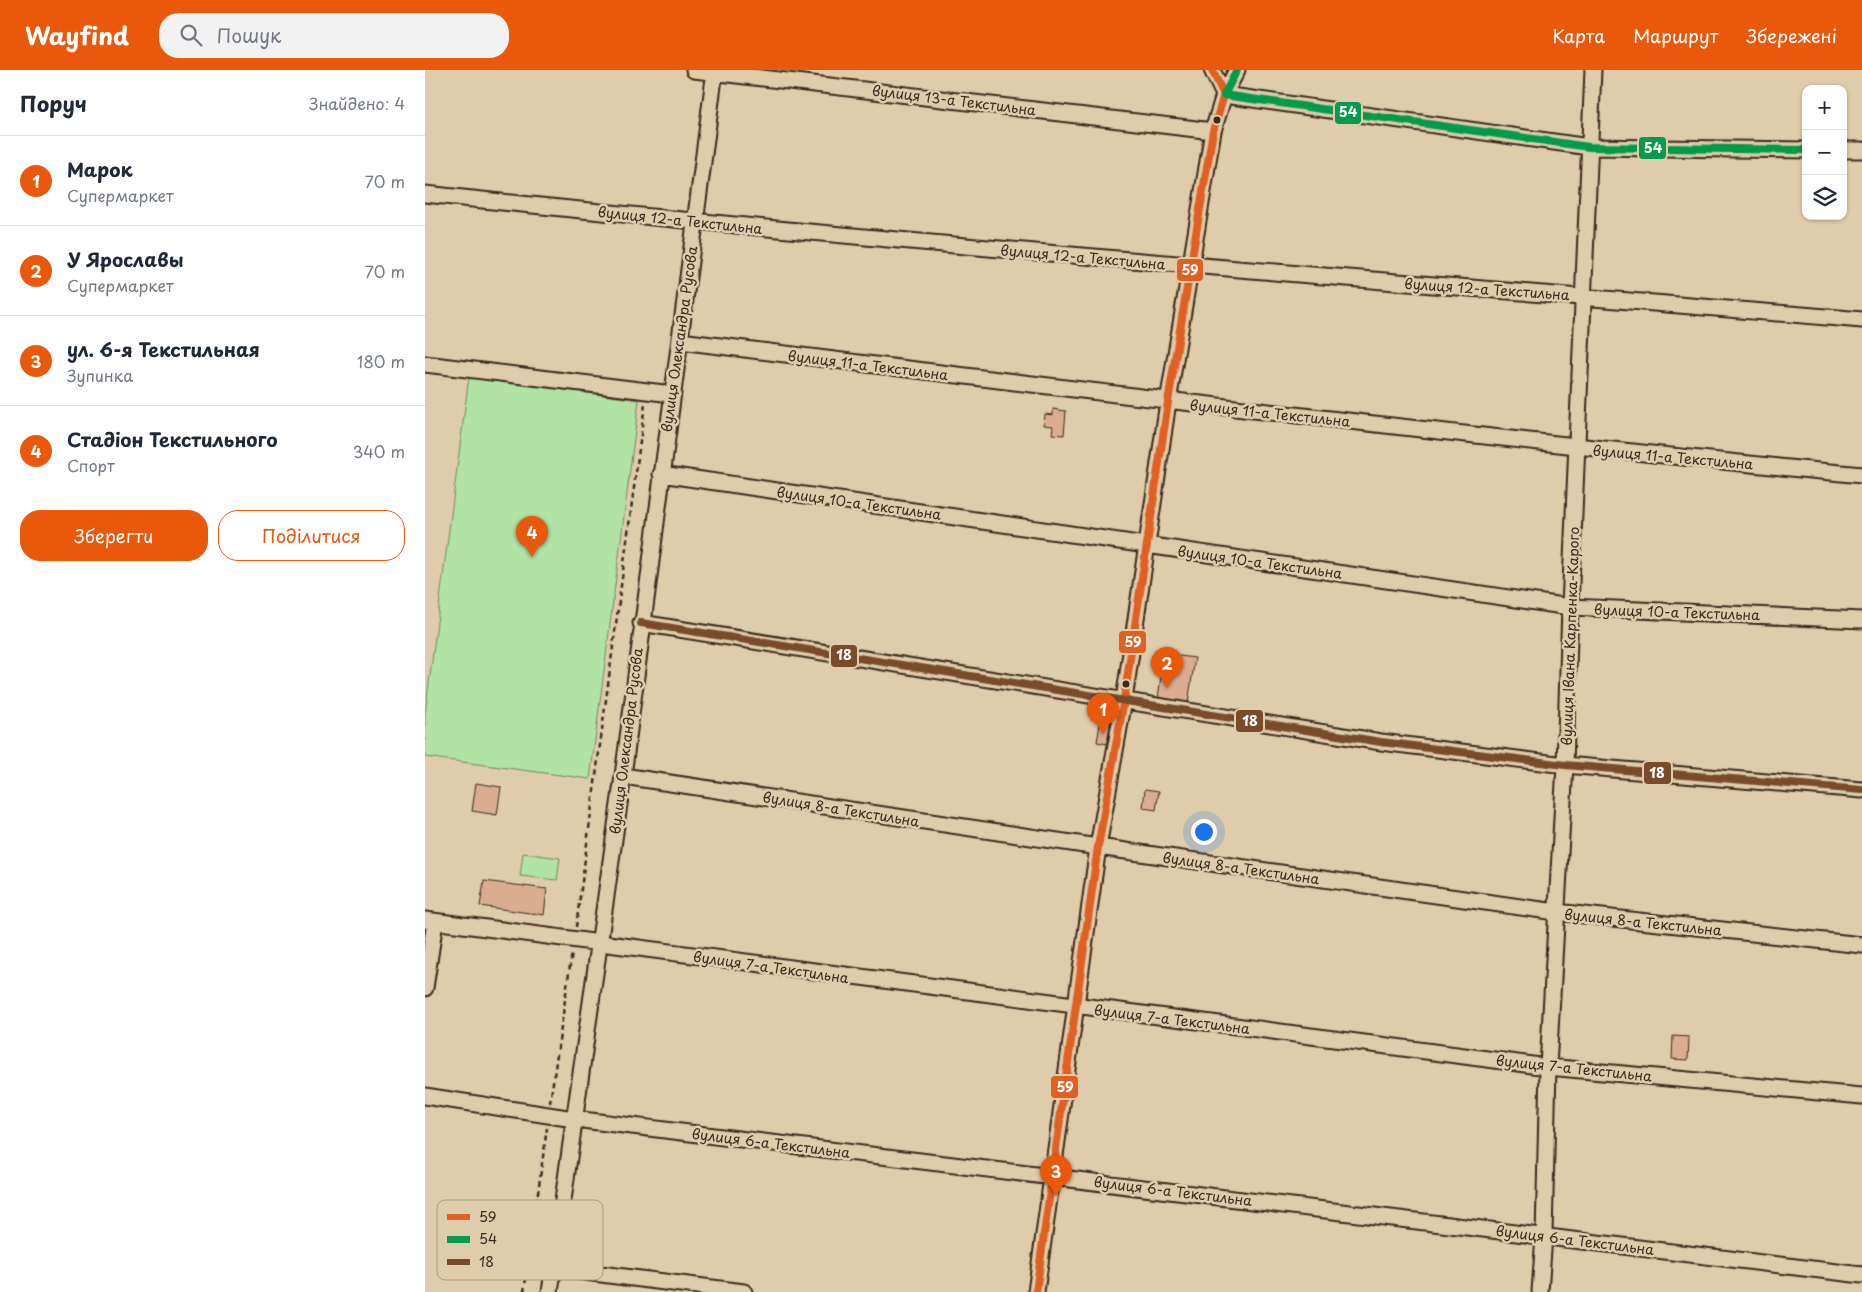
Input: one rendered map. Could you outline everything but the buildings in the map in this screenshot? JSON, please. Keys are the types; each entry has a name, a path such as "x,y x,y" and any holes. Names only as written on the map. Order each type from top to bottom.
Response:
{"street":[{"name":"вулиця 13-а Текстильна","path":"694,70 1213,131"},
{"path":"1212,70 1224,95"},
{"path":"1036,1292 1098,847 1124,700 1168,402 1213,131 1224,95 1237,70"},
{"name":"вулиця Івана Карпенка-Карого","path":"1539,1292 1545,1236 1548,1067 1565,765 1569,607 1585,297 1593,70"},
{"name":"вулиця Олександра Русова","path":"563,1200 623,776 641,623 715,71"},
{"path":"1224,95 1589,147 1802,150"},
{"path":"1847,150 1862,150"},
{"name":"вулиця 12-а Текстильна","path":"425,194 695,223 1191,266 1862,320"},
{"name":"вулиця 11-а Текстильна","path":"680,342 1168,402 1578,448 1862,475"},
{"path":"425,364 672,394"},
{"name":"вулиця 10-а Текстильна","path":"661,474 1569,607 1862,620"},
{"path":"641,623 1381,742 1565,765 1862,790"},
{"name":"вулиця 8-а Текстильна","path":"623,776 1098,847 1556,912 1862,945"},
{"path":"425,988 430,921"},
{"name":"вулиця 7-а Текстильна","path":"430,921 1076,1007 1548,1067 1862,1096"},
{"name":"вулиця 6-а Текстильна","path":"425,1096 574,1119 1862,1275"},
{"path":"603,1274 744,1292"}],"path":[{"path":"537,1200 574,940 647,391"}],"green space":[{"path":"469,377 639,400 590,779 425,757 425,714"},
{"path":"523,853 560,858 557,880 520,876"}],"transit line":[{"name":"59","path":"1036,1292 1098,847 1124,700 1168,402 1213,131 1224,95 1212,70"},
{"name":"54","path":"1237,70 1224,95 1589,147 1802,150"},
{"name":"18","path":"641,623 1381,742 1565,765 1862,790"}],"place":[{"name":"Стадіон Текстильного","path":"532,557"},
{"name":"У Ярославы","path":"1167,688"},
{"name":"Марок","path":"1103,734"},
{"name":"ул. 6-я Текстильная","path":"1056,1196"}]}
